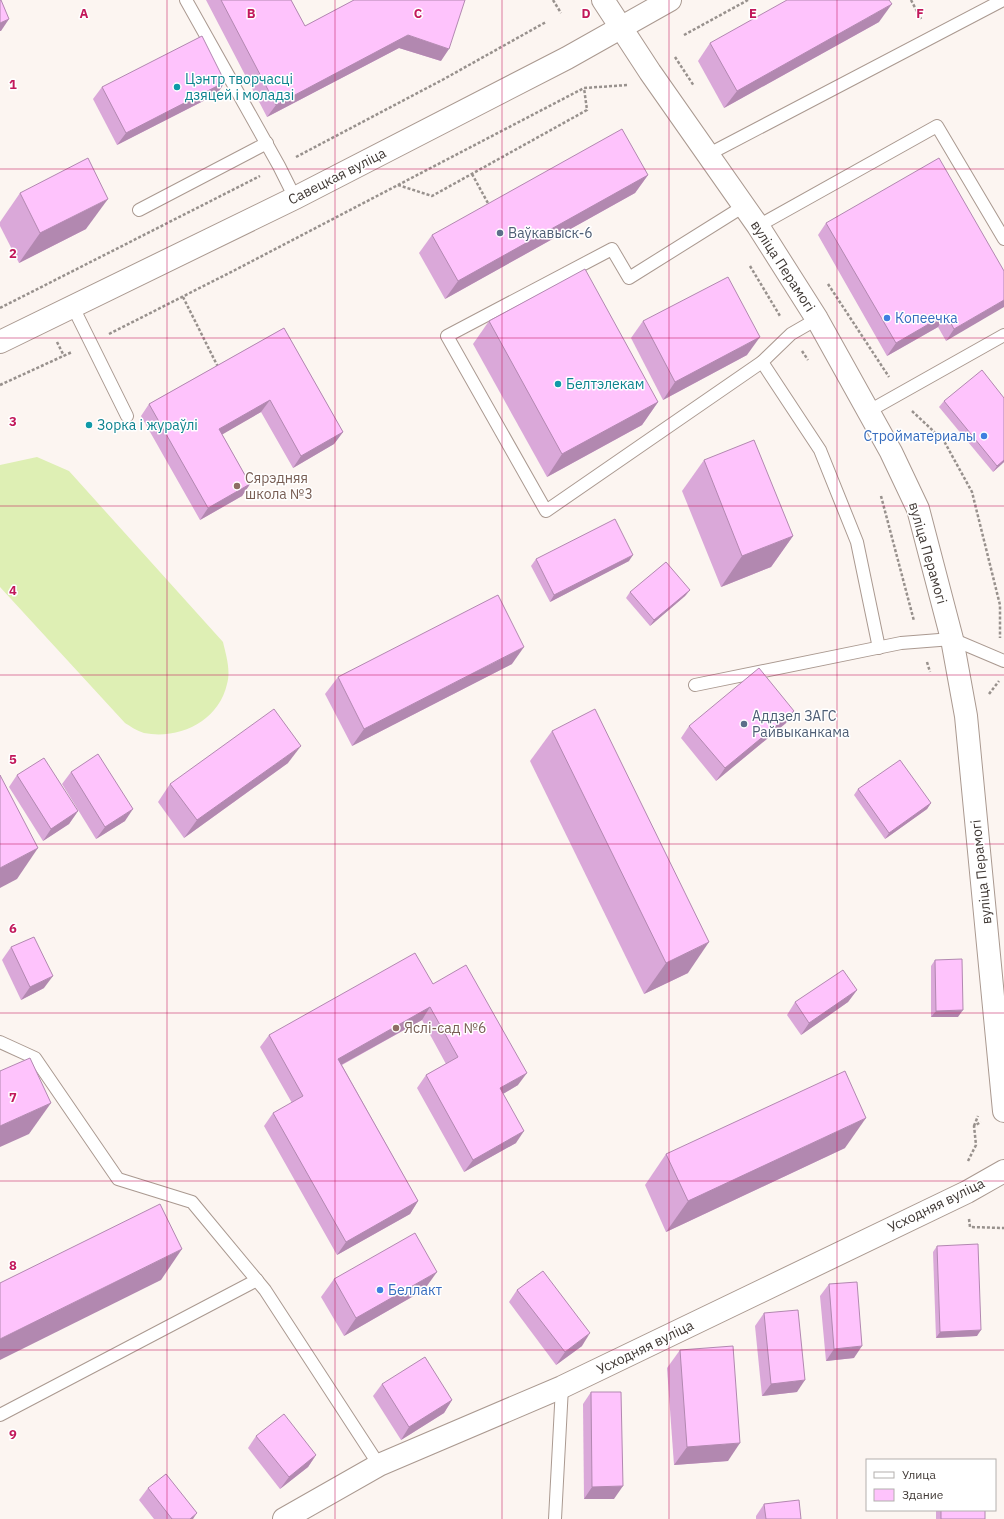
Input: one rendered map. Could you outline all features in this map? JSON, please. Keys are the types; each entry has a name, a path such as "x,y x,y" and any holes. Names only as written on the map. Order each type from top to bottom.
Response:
{"main road":[{"name":"вуліца Перамогі","path":"604,0 650,72 709,154 758,226 817,319 891,452 918,509 952,639 966,716 1004,1111"},
{"name":"Савецкая вуліца","path":"0,342 295,198 567,58 670,0"},
{"name":"Усходняя вуліца","path":"284,1519 379,1465 562,1387 960,1195 1004,1171"}],"lane":[{"path":"186,0 279,166 295,198"},
{"path":"709,154 1003,0"},
{"path":"758,226 937,126 1004,239"},
{"path":"139,210 266,143"},
{"path":"744,206 628,278 612,249 447,336 546,511 762,362 791,334 817,319"},
{"path":"73,307 127,416"},
{"path":"869,411 1004,335"},
{"path":"762,362 820,450 857,542 879,648"},
{"path":"695,685 879,648 952,639 1004,661"},
{"path":"0,1042 35,1058 118,1179 192,1202 257,1280 379,1465"},
{"path":"0,1414 257,1280"},
{"path":"555,1519 562,1387"}],"path":[{"path":"553,0 561,13"},
{"path":"684,36 748,0"},
{"path":"0,308 279,166 444,79 546,22"},
{"path":"0,385 183,297 584,88 630,85"},
{"path":"398,185 432,196 587,110 584,88"},
{"path":"472,174 493,212"},
{"path":"747,260 812,366"},
{"path":"183,297 220,371"},
{"path":"880,490 920,642 931,676"}],"green space":[{"path":"37,457 69,471 223,642 227,657 228,679 223,697 216,708 196,725 171,734 157,734 141,732 125,723 0,587 0,465"}],"building":[{"path":"0,0 9,19 0,23"},
{"path":"221,0 291,0 305,26 354,0 465,0 449,49 408,35 276,105"},
{"path":"787,0 889,0 892,4 737,91 710,43"},
{"path":"202,36 225,82 126,133 102,87"},
{"path":"622,129 648,175 458,281 432,235"},
{"path":"88,158 108,199 40,233 20,193"},
{"path":"939,158 1004,271 1004,300 954,329 946,314 896,343 826,223"},
{"name":"Белтэлекам","path":"585,269 658,402 562,454 489,321"},
{"path":"728,277 760,337 675,382 643,321"},
{"path":"284,328 343,432 301,456 270,400 219,429 250,484 208,508 149,404"},
{"name":"Стройматериалы","path":"982,370 1004,398 1004,460 997,466 944,401"},
{"path":"754,440 793,536 742,556 704,460"},
{"path":"615,519 633,555 554,595 536,559"},
{"path":"666,562 690,590 654,620 630,592"},
{"path":"498,595 524,647 364,729 338,677"},
{"path":"759,668 794,711 725,768 689,726"},
{"path":"274,709 301,746 197,820 170,784"},
{"path":"595,709 709,942 666,963 552,731"},
{"path":"98,754 133,809 105,827 71,772"},
{"path":"44,758 78,811 51,829 17,775"},
{"path":"900,760 931,803 889,833 858,789"},
{"path":"0,775 38,848 0,868"},
{"path":"34,937 53,976 30,987 11,947"},
{"path":"415,953 433,984 466,965 527,1073 500,1088 524,1131 473,1160 426,1075 458,1057 430,1007 338,1059 418,1201 346,1242 273,1113 303,1096 269,1035"},
{"path":"962,959 963,1010 936,1011 935,960"},
{"path":"843,970 857,990 809,1023 795,1002"},
{"path":"30,1058 51,1103 0,1126 0,1071"},
{"path":"845,1071 866,1118 688,1201 666,1154"},
{"path":"160,1204 182,1249 0,1339 0,1283"},
{"path":"415,1233 437,1272 356,1318 334,1279"},
{"path":"978,1244 981,1330 940,1332 937,1246"},
{"path":"543,1271 590,1333 565,1352 517,1290"},
{"path":"857,1282 862,1346 834,1349 829,1284"},
{"path":"798,1310 805,1380 771,1384 764,1313"},
{"path":"733,1346 740,1443 687,1447 680,1350"},
{"path":"425,1357 452,1400 409,1427 382,1384"},
{"path":"591,1392 621,1392 623,1486 592,1487"},
{"path":"284,1414 316,1455 289,1477 256,1436"},
{"path":"166,1474 197,1513 190,1519 172,1519 148,1488"},
{"path":"799,1500 801,1519 766,1519 764,1504"},
{"path":"941,1511 985,1511 985,1519 941,1519"}],"place":[{"name":"Цэнтр творчасці дзяцей і моладзі","path":"177,87"},
{"name":"Ваўкавыск-6","path":"500,233"},
{"name":"Копеечка","path":"887,318"},
{"name":"Белтэлекам","path":"558,384"},
{"name":"Зорка і жураўлі","path":"89,425"},
{"name":"Стройматериалы","path":"984,436"},
{"name":"Сярэдняя школа №3","path":"237,486"},
{"name":"Аддзел ЗАГС Райвыканкама","path":"744,724"},
{"name":"Яслі-сад №6","path":"396,1028"},
{"name":"Беллакт","path":"380,1290"}]}
